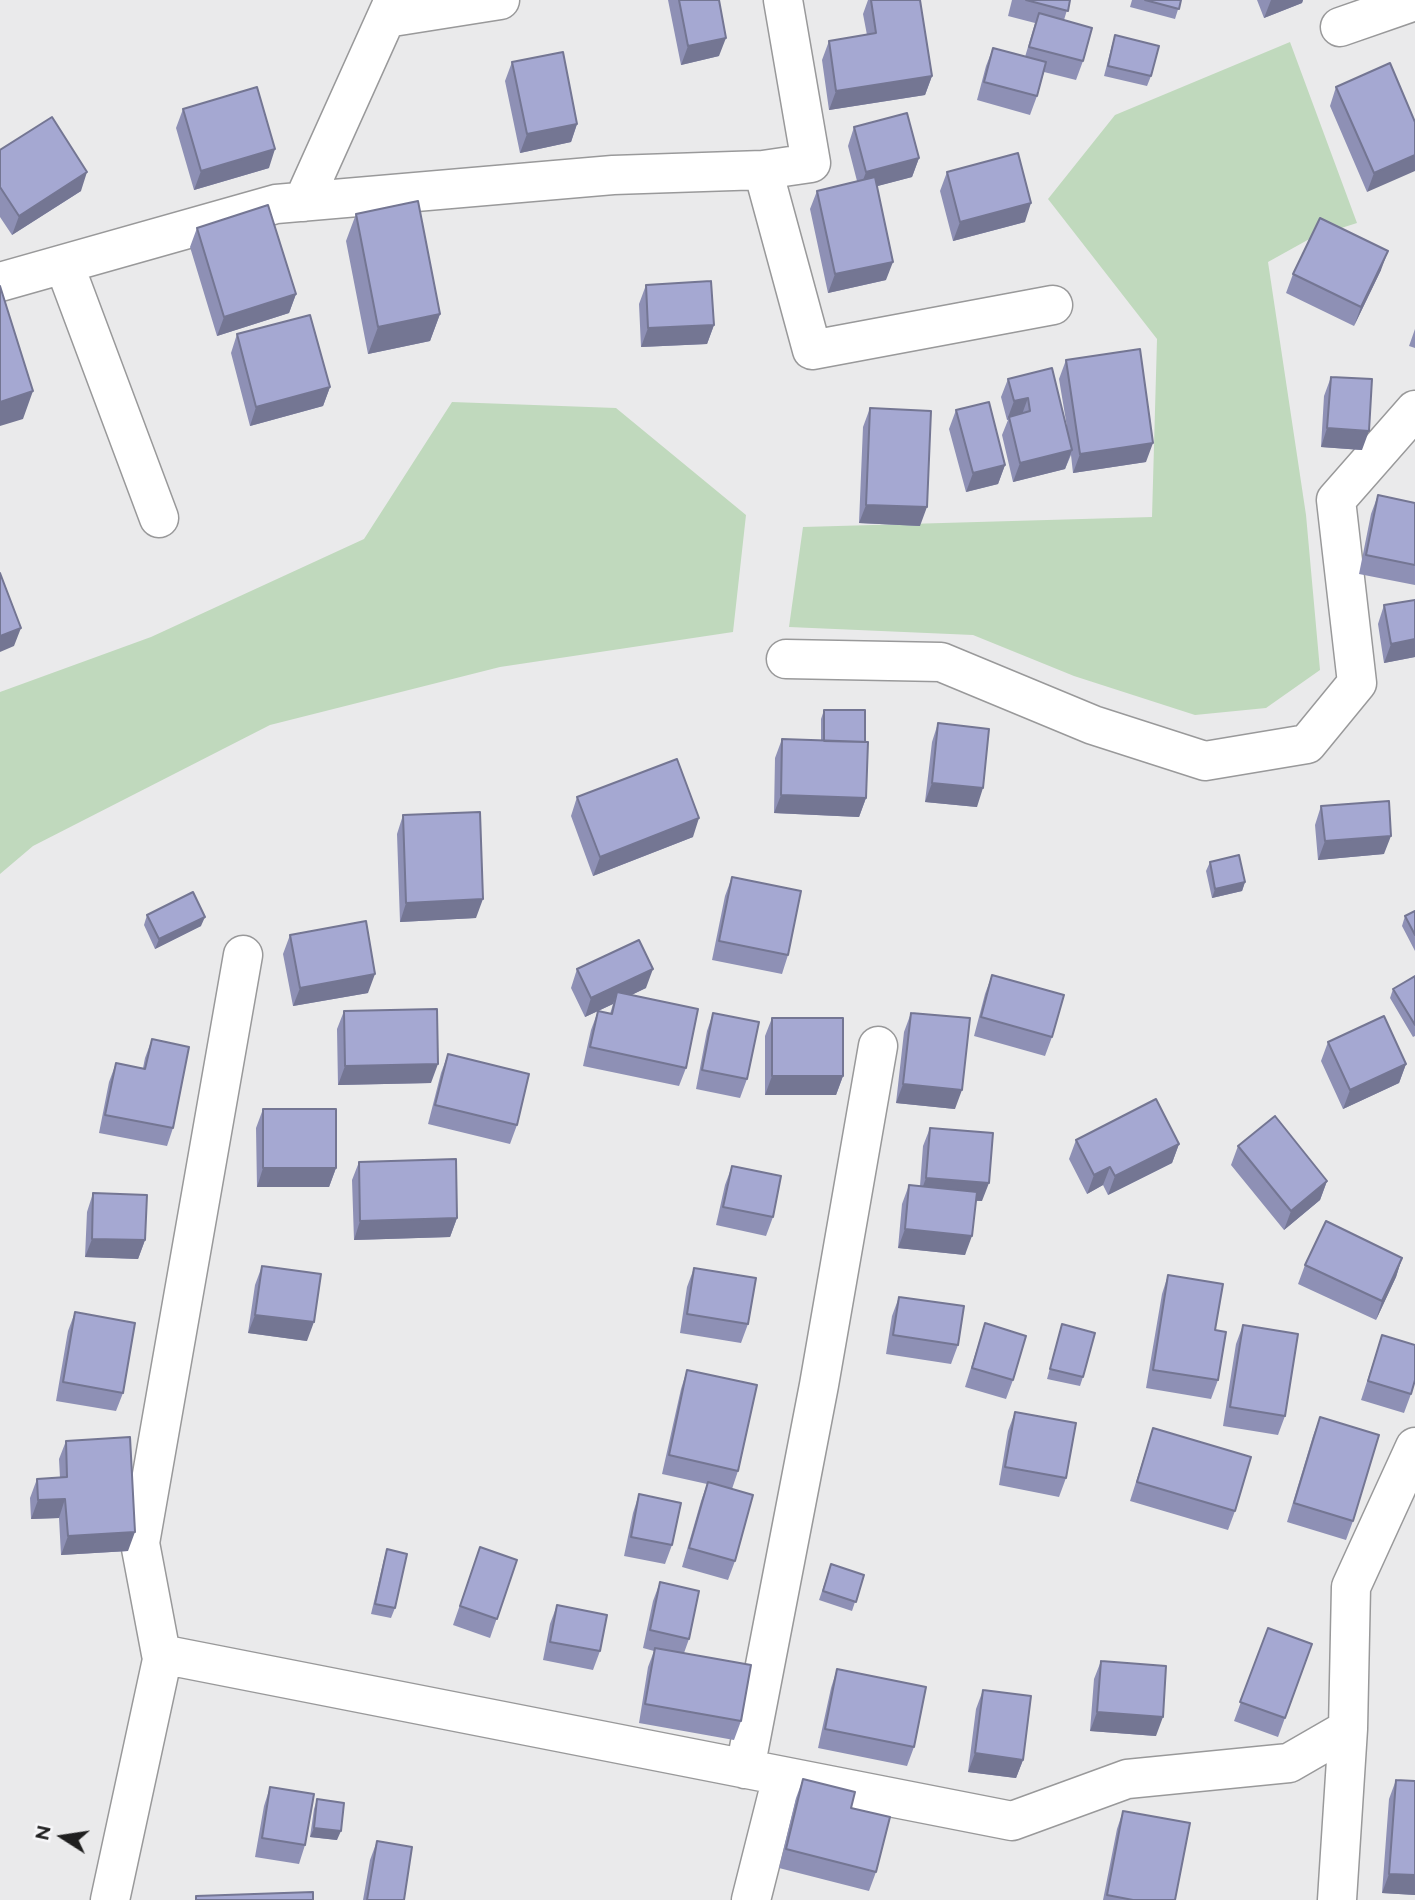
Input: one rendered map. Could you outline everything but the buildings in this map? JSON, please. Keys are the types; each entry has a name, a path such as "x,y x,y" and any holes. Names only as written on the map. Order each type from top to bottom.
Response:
{"street":[{"path":"303,202 390,9 500,0"},
{"path":"0,282 276,204 613,175 763,170 811,163 783,0"},
{"path":"1340,27 1415,1"},
{"path":"763,170 812,350 1054,305"},
{"path":"64,264 159,518"},
{"path":"786,659 941,662 1093,725 1205,761 1307,744 1357,682 1336,500 1415,410"},
{"path":"109,1900 163,1655 140,1544 243,955"},
{"path":"745,1769 819,1384 878,1046"},
{"path":"1337,1900 1348,1729 1351,1587 1415,1447"},
{"path":"161,1654 1012,1821 1127,1779 1289,1763 1348,1729"},
{"path":"751,1900 782,1777"}],"green space":[{"path":"1290,42 1357,223 1313,237 1268,262 1306,515 1320,670 1266,708 1195,715 1074,676 973,635 789,627 803,527 1152,517 1157,339 1048,199 1115,115"},
{"path":"452,402 616,408 746,515 733,632 500,667 270,725 33,846 0,874 0,692 151,637 364,539"}]}
